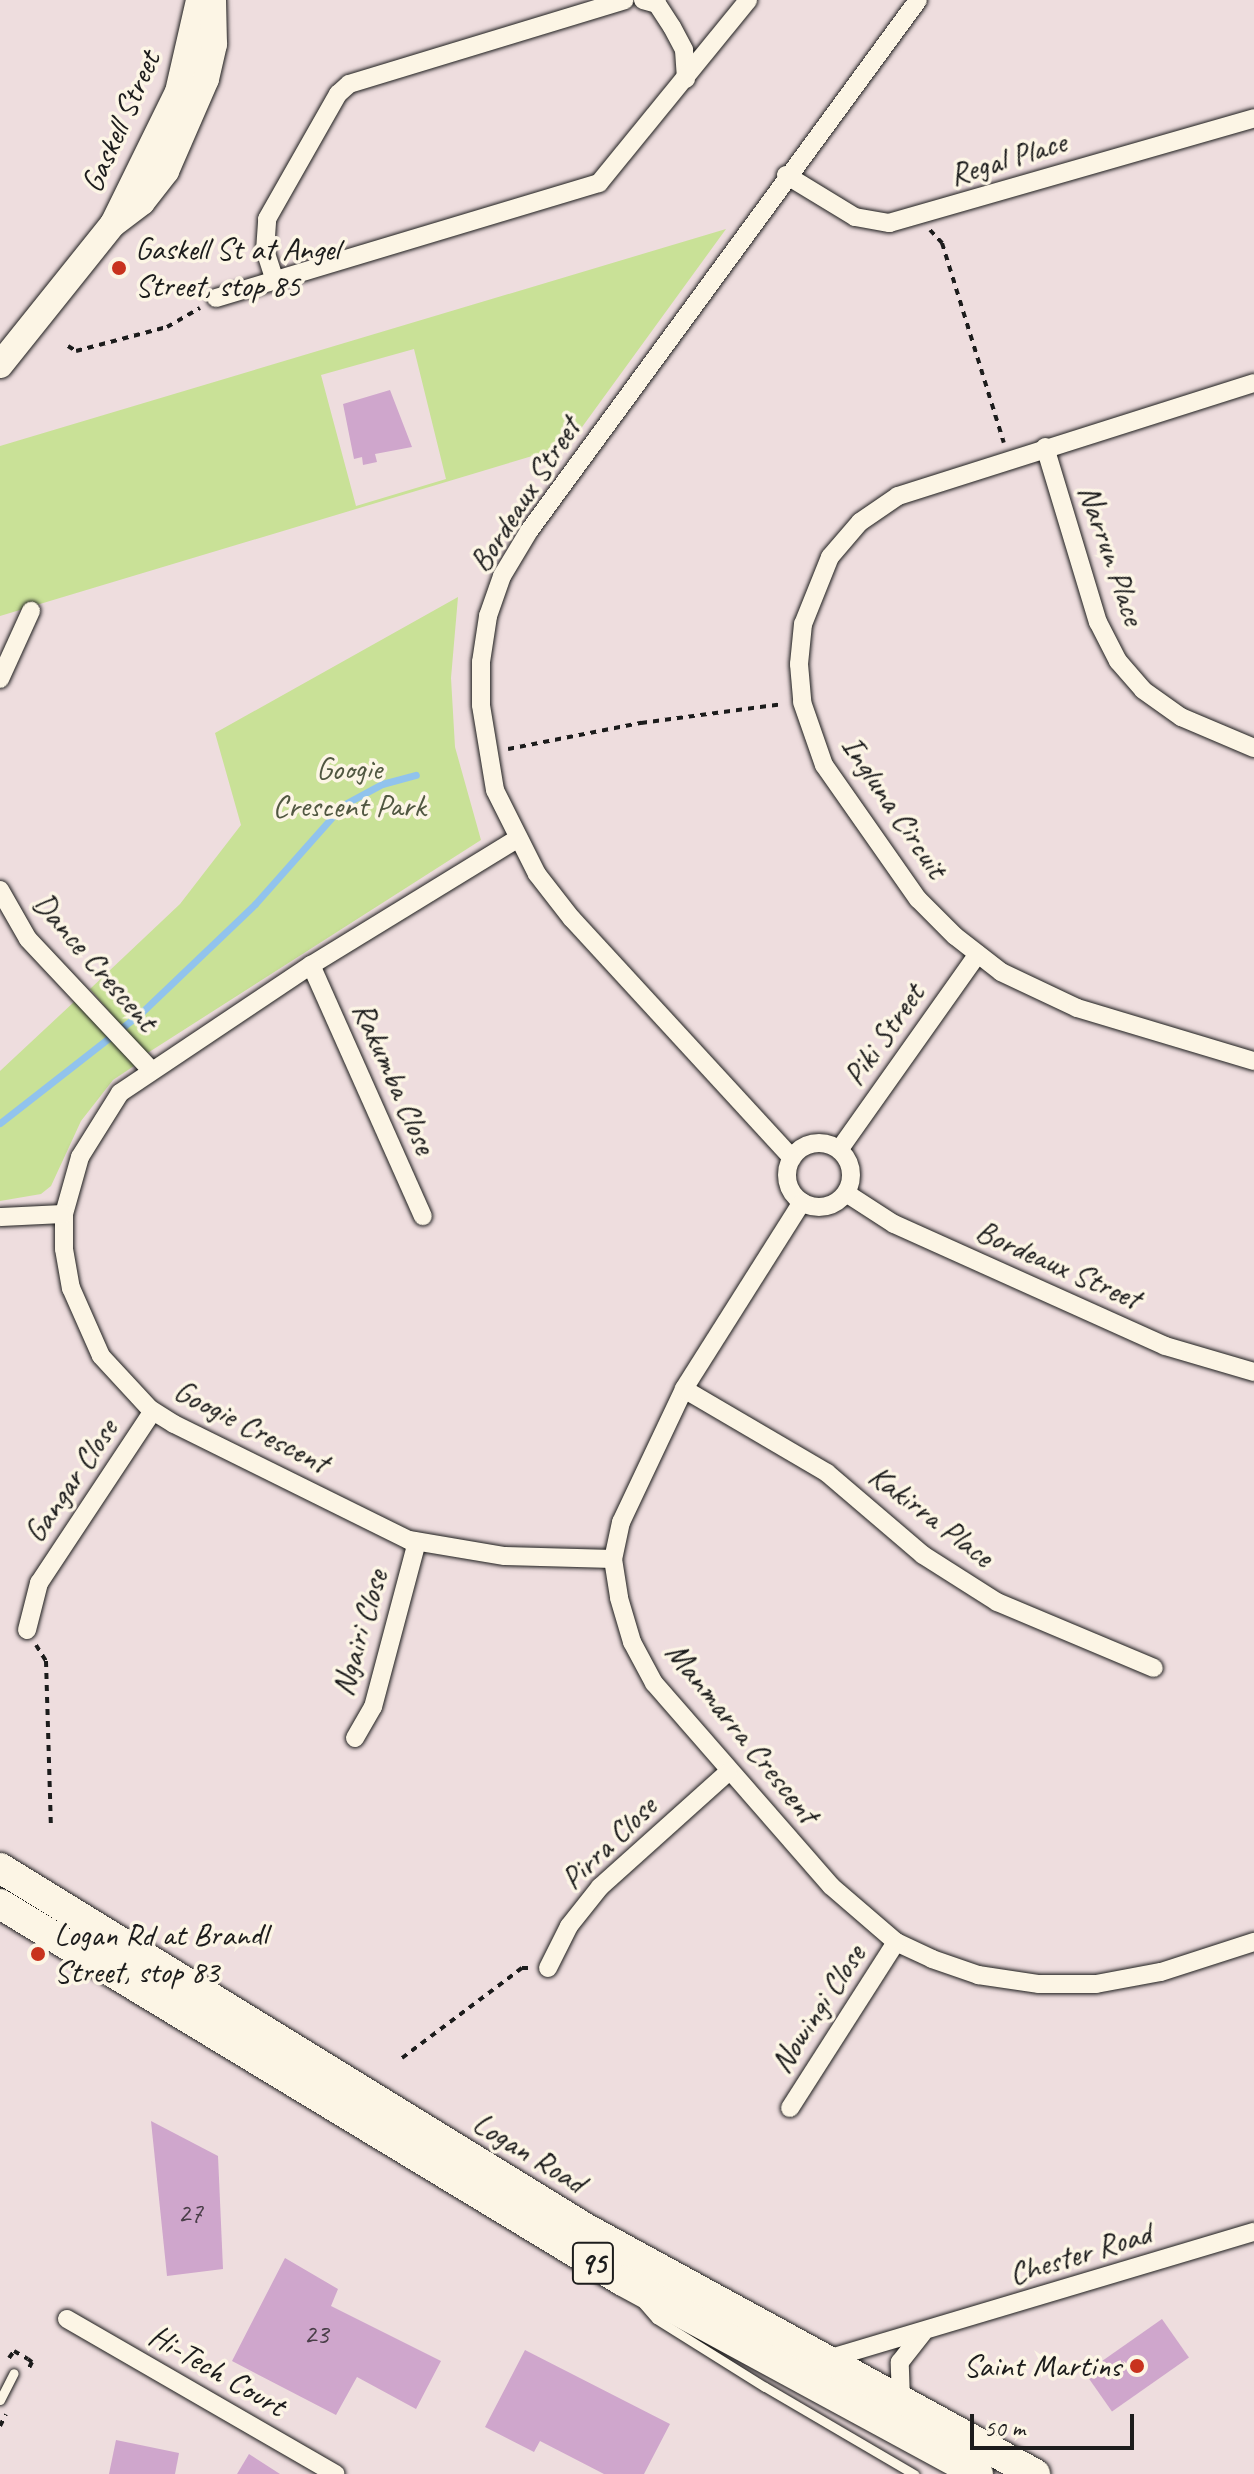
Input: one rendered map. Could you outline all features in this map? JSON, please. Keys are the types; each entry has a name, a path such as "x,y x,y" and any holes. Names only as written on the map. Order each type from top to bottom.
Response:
{"main road":[{"name":"Logan Road","path":"0,1868 474,2163 824,2360 1035,2474"},
{"name":"Logan Road","path":"0,1904 623,2281 978,2474"}],"street":[{"name":"Gaskell Street","path":"0,365 113,224 178,92 199,0"},
{"name":"Gaskell Street","path":"113,224 142,202 191,123 214,44 213,0"},
{"path":"275,281 265,251 267,219 338,94 349,84 625,0"},
{"path":"643,0 657,4 672,27 684,50 686,79"},
{"path":"216,298 599,183 748,0"},
{"name":"Bordeaux Street","path":"792,1158 572,919 517,839 486,754 481,662 488,616 502,576 786,175 918,0"},
{"name":"Regal Place","path":"786,175 855,217 889,223 924,216 1254,118"},
{"name":"Ingluna Circuit","path":"1254,383 1009,457 898,496 860,522 840,545 812,593 803,624 802,702 824,765 918,899 978,954 1001,972 1077,1008 1254,1061"},
{"name":"Narrun Place","path":"1045,447 1098,622 1118,661 1143,690 1181,717 1254,748"},
{"path":"0,679 31,611"},
{"name":"Googie Crescent","path":"517,839 311,965 150,1069 120,1093 99,1121 80,1157 64,1214 67,1262 84,1324 101,1356 153,1411 417,1542 505,1556 613,1559"},
{"name":"Dance Crescent","path":"0,890 4,912 75,992 150,1069"},
{"name":"Piki Street","path":"839,1150 978,954"},
{"name":"Rakumba Close","path":"311,965 423,1216"},
{"path":"808,1145 839,1150 851,1175 846,1193 821,1207 802,1202 787,1178 792,1158 808,1145"},
{"name":"Bordeaux Street","path":"846,1193 894,1224 1165,1346 1254,1372"},
{"path":"613,1559 636,1485 684,1389 802,1202"},
{"path":"0,1217 64,1214"},
{"name":"Kakirra Place","path":"684,1389 827,1473 923,1555 997,1602 1154,1668"},
{"name":"Gangar Close","path":"27,1630 39,1583 153,1411"},
{"name":"Ngairi Close","path":"355,1738 373,1707 417,1542"},
{"name":"Manmarra Crescent","path":"613,1559 632,1642 654,1683 728,1772 831,1886 896,1942 978,1975 1039,1984 1096,1984 1161,1972 1254,1942"},
{"name":"Pirra Close","path":"548,1968 569,1926 600,1887 728,1772"},
{"name":"Nowingi Close","path":"790,2108 896,1942"},
{"name":"Chester Road","path":"824,2360 1254,2232"},
{"name":"Hi-Tech Court","path":"67,2319 336,2474"},
{"path":"901,2400 900,2362 923,2333"}],"lane":[{"name":"Logan Road","path":"623,2281 656,2319 914,2474"},
{"path":"0,2400 14,2373"}],"path":[{"path":"924,216 942,243 1009,457"},
{"path":"68,346 76,351 167,327 216,298"},
{"path":"486,754 641,723 802,702"},
{"path":"27,1630 46,1661 51,1828"},
{"path":"402,2058 522,1968 548,1968"}],"green space":[{"path":"726,229 569,445 0,616 0,446","holes":["414,349 446,479 356,506 321,375"]},
{"name":"Googie Crescent Park","path":"458,597 451,678 455,747 481,840 146,1054 90,989 180,904 241,825 215,733"},
{"path":"75,1001 137,1064 113,1080 81,1121 51,1186 41,1194 0,1201 0,1071"}],"building":[{"path":"390,390 412,447 375,454 377,462 363,465 362,457 354,459 343,404"},
{"path":"151,2121 218,2156 223,2269 167,2276"},
{"path":"285,2258 338,2289 331,2306 441,2361 416,2409 357,2377 336,2415 232,2361"},
{"name":"Saint Martins","path":"1162,2319 1189,2358 1112,2411 1085,2373"},
{"path":"525,2350 670,2424 644,2474 604,2474 540,2441 534,2452 485,2427"},
{"path":"116,2440 179,2453 175,2474 109,2474"},
{"path":"249,2454 280,2474 237,2474"}],"waterway":[{"path":"0,1123 142,1012 255,904 343,805 382,784 416,775"}],"place":[{"name":"Gaskell St at Angel Street, stop 85","path":"119,268"},
{"name":"Logan Rd at Brandl Street, stop 83","path":"38,1954"},
{"name":"Saint Martins","path":"1137,2366"}]}
